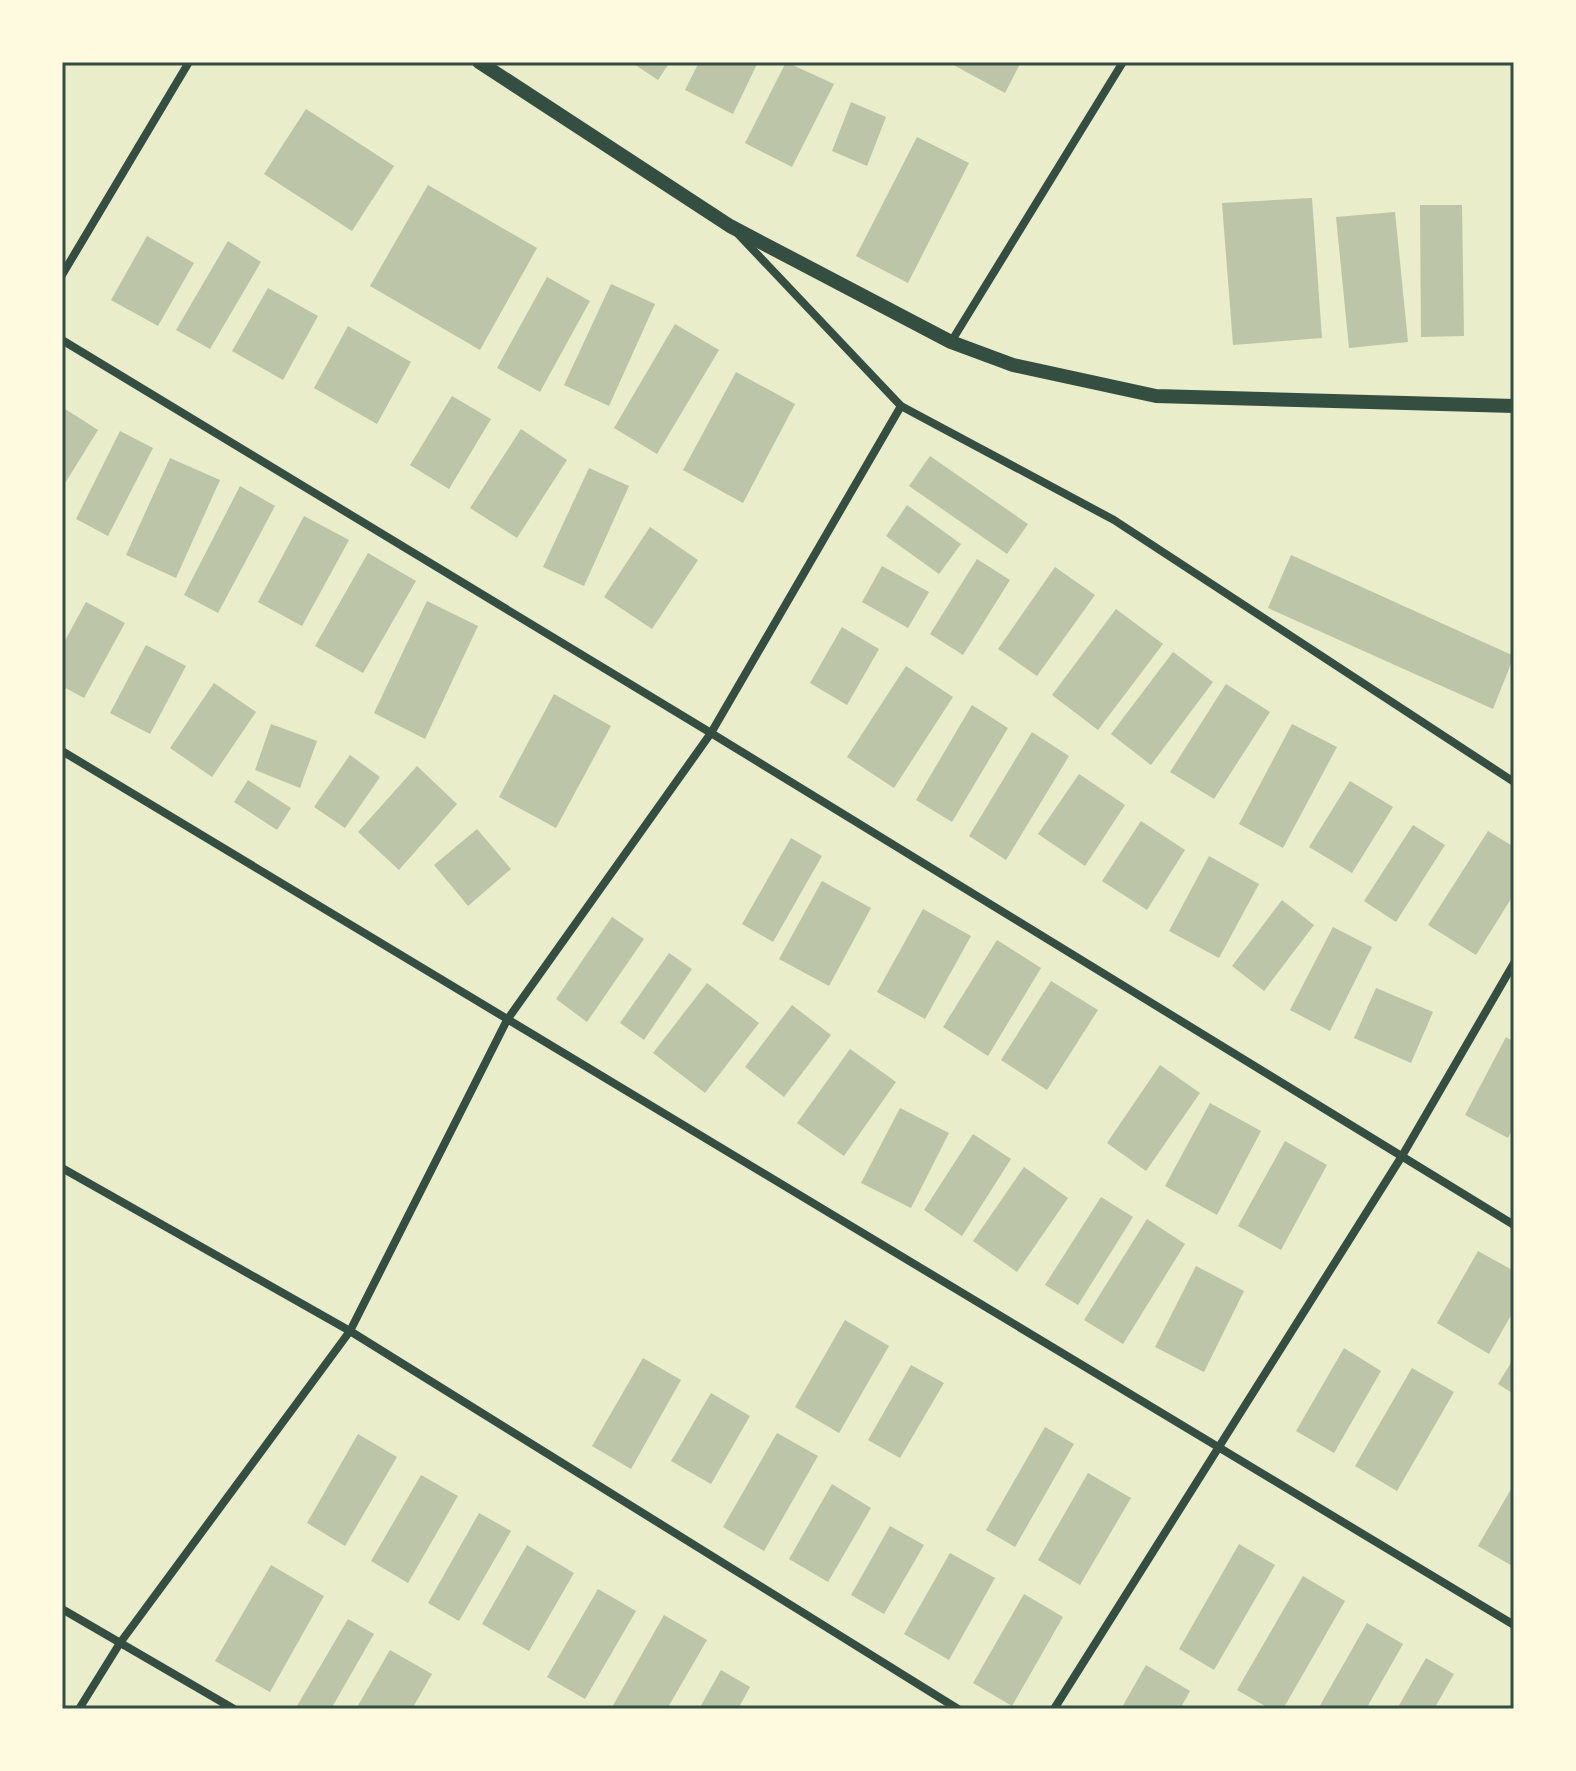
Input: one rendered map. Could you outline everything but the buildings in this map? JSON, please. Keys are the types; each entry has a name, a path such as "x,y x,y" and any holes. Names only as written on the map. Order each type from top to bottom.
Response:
{"street":[{"path":"62,275 189,62"},
{"path":"479,62 730,226 951,342 1013,365 1156,396 1514,406"},
{"path":"951,342 1123,62"},
{"path":"730,226 901,406 1114,520 1514,782"},
{"path":"62,340 1514,1225"},
{"path":"79,1709 120,1643 350,1331 507,1020 711,733 901,406"},
{"path":"62,751 1514,1625"},
{"path":"1054,1709 1402,1156 1514,963"},
{"path":"62,1168 350,1331 958,1709"},
{"path":"62,1609 234,1709"}]}
